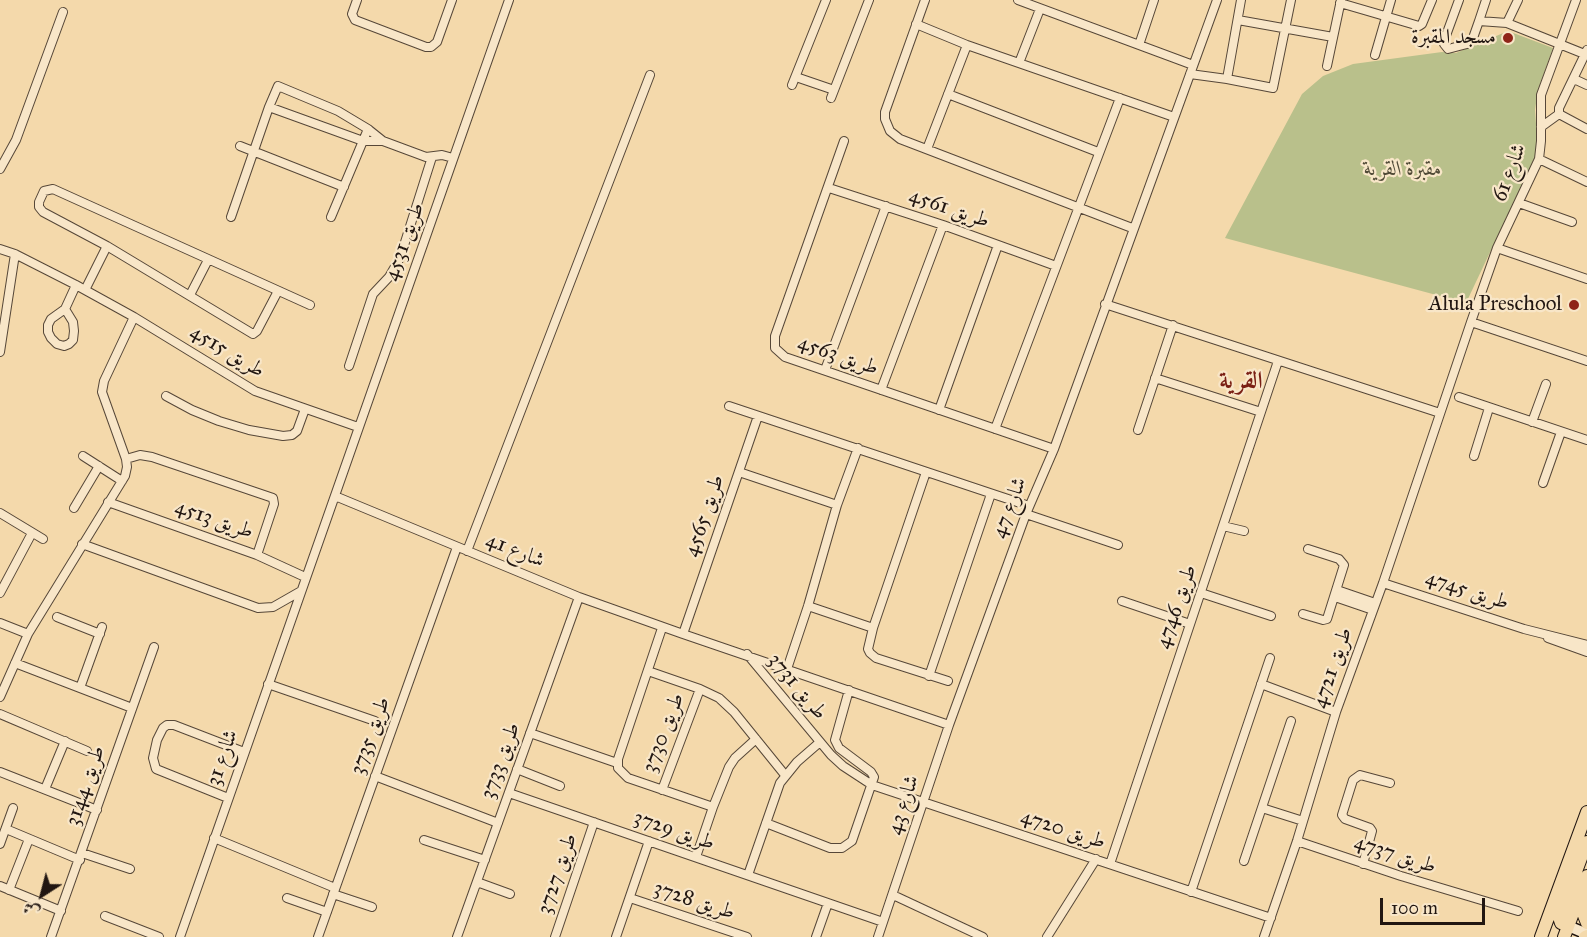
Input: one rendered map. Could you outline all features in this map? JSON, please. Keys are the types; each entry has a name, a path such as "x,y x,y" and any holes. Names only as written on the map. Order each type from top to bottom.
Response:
{"main road":[{"path":"1542,934 1587,812"},
{"path":"1565,925 1587,842"},
{"path":"1565,925 1585,881"},
{"path":"1585,881 1583,913 1587,925"}],"street":[{"path":"357,0 352,14 355,20 426,47 437,42 452,0"},
{"name":"طريق 4531","path":"335,496 509,0"},
{"path":"792,85 826,0"},
{"path":"796,76 832,94 869,0"},
{"path":"925,0 887,106 885,119 894,135 1132,228"},
{"path":"1017,0 1193,65"},
{"path":"1139,45 1154,0"},
{"name":"شارع 47","path":"949,725 1027,510 1054,448 1132,228 1217,0"},
{"path":"1227,79 1242,0"},
{"path":"1190,74 1273,88 1291,0"},
{"path":"1375,55 1391,0"},
{"path":"1327,66 1341,2 1421,26 1432,0"},
{"path":"1459,0 1444,41 1446,47 1452,50 1467,44 1473,38 1486,0"},
{"path":"1507,23 1518,0"},
{"name":"شارع 61","path":"1440,413 1497,248 1539,159 1541,95 1576,0"},
{"path":"1019,63 1040,9"},
{"path":"0,169 16,140 63,12"},
{"path":"1238,20 1333,36"},
{"path":"1479,21 1507,23 1586,53 1559,108 1559,114"},
{"path":"916,24 967,45 1174,117"},
{"path":"927,149 967,45"},
{"path":"467,551 650,75"},
{"path":"1574,79 1587,85"},
{"path":"231,217 276,88 280,86 338,111 369,129 383,141 423,156 442,155 453,158"},
{"path":"948,94 1098,152"},
{"path":"995,429 1077,206 1120,98"},
{"path":"269,107 363,141 383,141"},
{"path":"1541,127 1559,114"},
{"path":"1559,114 1587,129"},
{"path":"332,217 369,129"},
{"path":"829,188 844,141"},
{"path":"240,146 344,187"},
{"path":"349,366 373,294 389,277 400,258 432,157"},
{"path":"1539,159 1586,180"},
{"name":"طريق 4561","path":"829,188 943,225 1056,266"},
{"name":"طريق 4563","path":"829,188 774,342 775,348 785,357 1054,448"},
{"path":"278,291 257,331 253,334 107,246 43,212 39,207 39,202 44,191 53,189 310,305"},
{"path":"1519,203 1572,222"},
{"path":"825,370 886,206"},
{"path":"881,390 943,225"},
{"path":"939,410 998,245"},
{"path":"85,290 107,246"},
{"path":"1497,248 1587,279"},
{"name":"طريق 4515","path":"0,249 15,254 134,317 248,388 358,427"},
{"path":"0,352 15,254"},
{"path":"190,295 208,260"},
{"path":"65,309 73,322 74,331 73,340 64,346 57,344 48,332 51,319 65,309 76,285"},
{"path":"1105,304 1440,413"},
{"path":"0,697 2,685 28,634 127,472 126,459 102,392 104,381 134,317"},
{"path":"1471,322 1587,361"},
{"path":"1138,430 1173,325"},
{"name":"طريق 4746","path":"1110,864 1278,361"},
{"path":"1155,378 1262,412"},
{"path":"1532,422 1546,384"},
{"path":"166,396 219,421 249,430 283,436 292,435 297,431 305,409"},
{"path":"1459,398 1587,440"},
{"path":"729,406 991,494 1118,545"},
{"path":"1474,456 1489,408"},
{"name":"طريق 4721","path":"1264,937 1297,841 1336,712 1383,583 1440,413"},
{"name":"طريق 4565","path":"684,631 758,416"},
{"path":"1543,483 1561,432"},
{"path":"787,669 837,505 858,448"},
{"path":"126,459 140,455 152,457 273,498 274,504 257,555"},
{"path":"83,456 122,481"},
{"path":"74,508 99,466"},
{"path":"739,472 837,505"},
{"path":"926,472 868,644 870,654 876,658 948,681"},
{"path":"929,676 991,494"},
{"name":"شارع 41","path":"335,496 579,597 662,628 684,631 949,725"},
{"name":"شارع 31","path":"180,937 335,496"},
{"name":"طريق 4513","path":"108,502 257,555 305,577"},
{"path":"0,513 42,540"},
{"path":"1223,526 1244,531"},
{"path":"0,593 32,532"},
{"path":"82,544 258,608 273,607 301,591"},
{"name":"طريق 3735","path":"318,937 458,547"},
{"path":"1303,614 1325,620 1328,617 1344,562 1308,549"},
{"name":"طريق 4745","path":"1383,583 1539,633 1587,645"},
{"path":"1201,593 1271,616"},
{"path":"1336,593 1374,607"},
{"name":"طريق 3733","path":"457,937 579,597"},
{"path":"1122,601 1190,624"},
{"path":"808,606 873,628"},
{"path":"57,617 101,631 80,688"},
{"path":"0,623 28,634"},
{"name":"طريق 3730","path":"662,628 617,763 618,768 624,775 713,807"},
{"name":"طريق 4745","path":"1539,633 1587,652"},
{"name":"طريق 3144","path":"51,937 154,647"},
{"name":"طريق 3731","path":"747,654 820,742 843,766 872,785 923,803"},
{"path":"1191,892 1270,658"},
{"path":"15,663 132,708"},
{"name":"طريق 3730","path":"648,671 719,698 785,775"},
{"path":"268,684 375,721"},
{"path":"1261,684 1336,712"},
{"name":"طريق 3730","path":"662,789 700,689"},
{"path":"766,823 830,848 842,848 852,841 874,777 872,772 843,751 835,740 849,690"},
{"path":"0,714 87,751"},
{"path":"1244,861 1291,721"},
{"path":"228,798 156,769 153,758 157,740 163,728 167,725 174,725 244,752"},
{"name":"شارع 43","path":"878,937 949,725"},
{"path":"530,733 617,763"},
{"path":"696,858 729,767 735,758 756,739"},
{"path":"45,789 65,741"},
{"name":"طريق 3731","path":"748,875 777,791 785,775 820,742"},
{"path":"517,769 560,786"},
{"path":"0,772 97,810"},
{"path":"1363,864 1372,831 1342,816 1353,780 1360,775 1390,783"},
{"path":"375,776 498,823"},
{"name":"طريق 3729","path":"509,793 883,922"},
{"name":"طريق 4720","path":"923,803 1271,918"},
{"path":"0,844 13,808"},
{"path":"1262,808 1303,821"},
{"name":"طريق 3727","path":"555,937 594,822"},
{"path":"6,830 81,856 130,869"},
{"path":"214,838 372,907"},
{"path":"9,890 29,839"},
{"path":"424,840 485,860"},
{"name":"طريق 3728","path":"616,937 649,841"},
{"name":"طريق 4737","path":"1297,841 1363,864 1518,911"},
{"path":"1047,937 1096,859"},
{"path":"477,882 510,894"},
{"path":"0,886 61,911"},
{"path":"893,895 983,937"},
{"path":"287,898 327,912"},
{"name":"طريق 3728","path":"630,898 747,937"},
{"path":"816,937 828,903"},
{"path":"105,916 159,937"},
{"path":"1542,934 1551,920 1586,936"},
{"path":"1565,925 1587,925"}],"green space":[{"name":"مقبرة القرية","path":"1508,31 1553,48 1538,90 1535,110 1538,151 1466,303 1225,238 1302,94 1323,76 1353,64 1442,52 1456,53"}],"place":[{"name":"مسجد المقبرة","path":"1508,38"},
{"name":"Alula Preschool","path":"1574,305"}],"district":[{"name":"القرية","path":"1241,382"}]}
